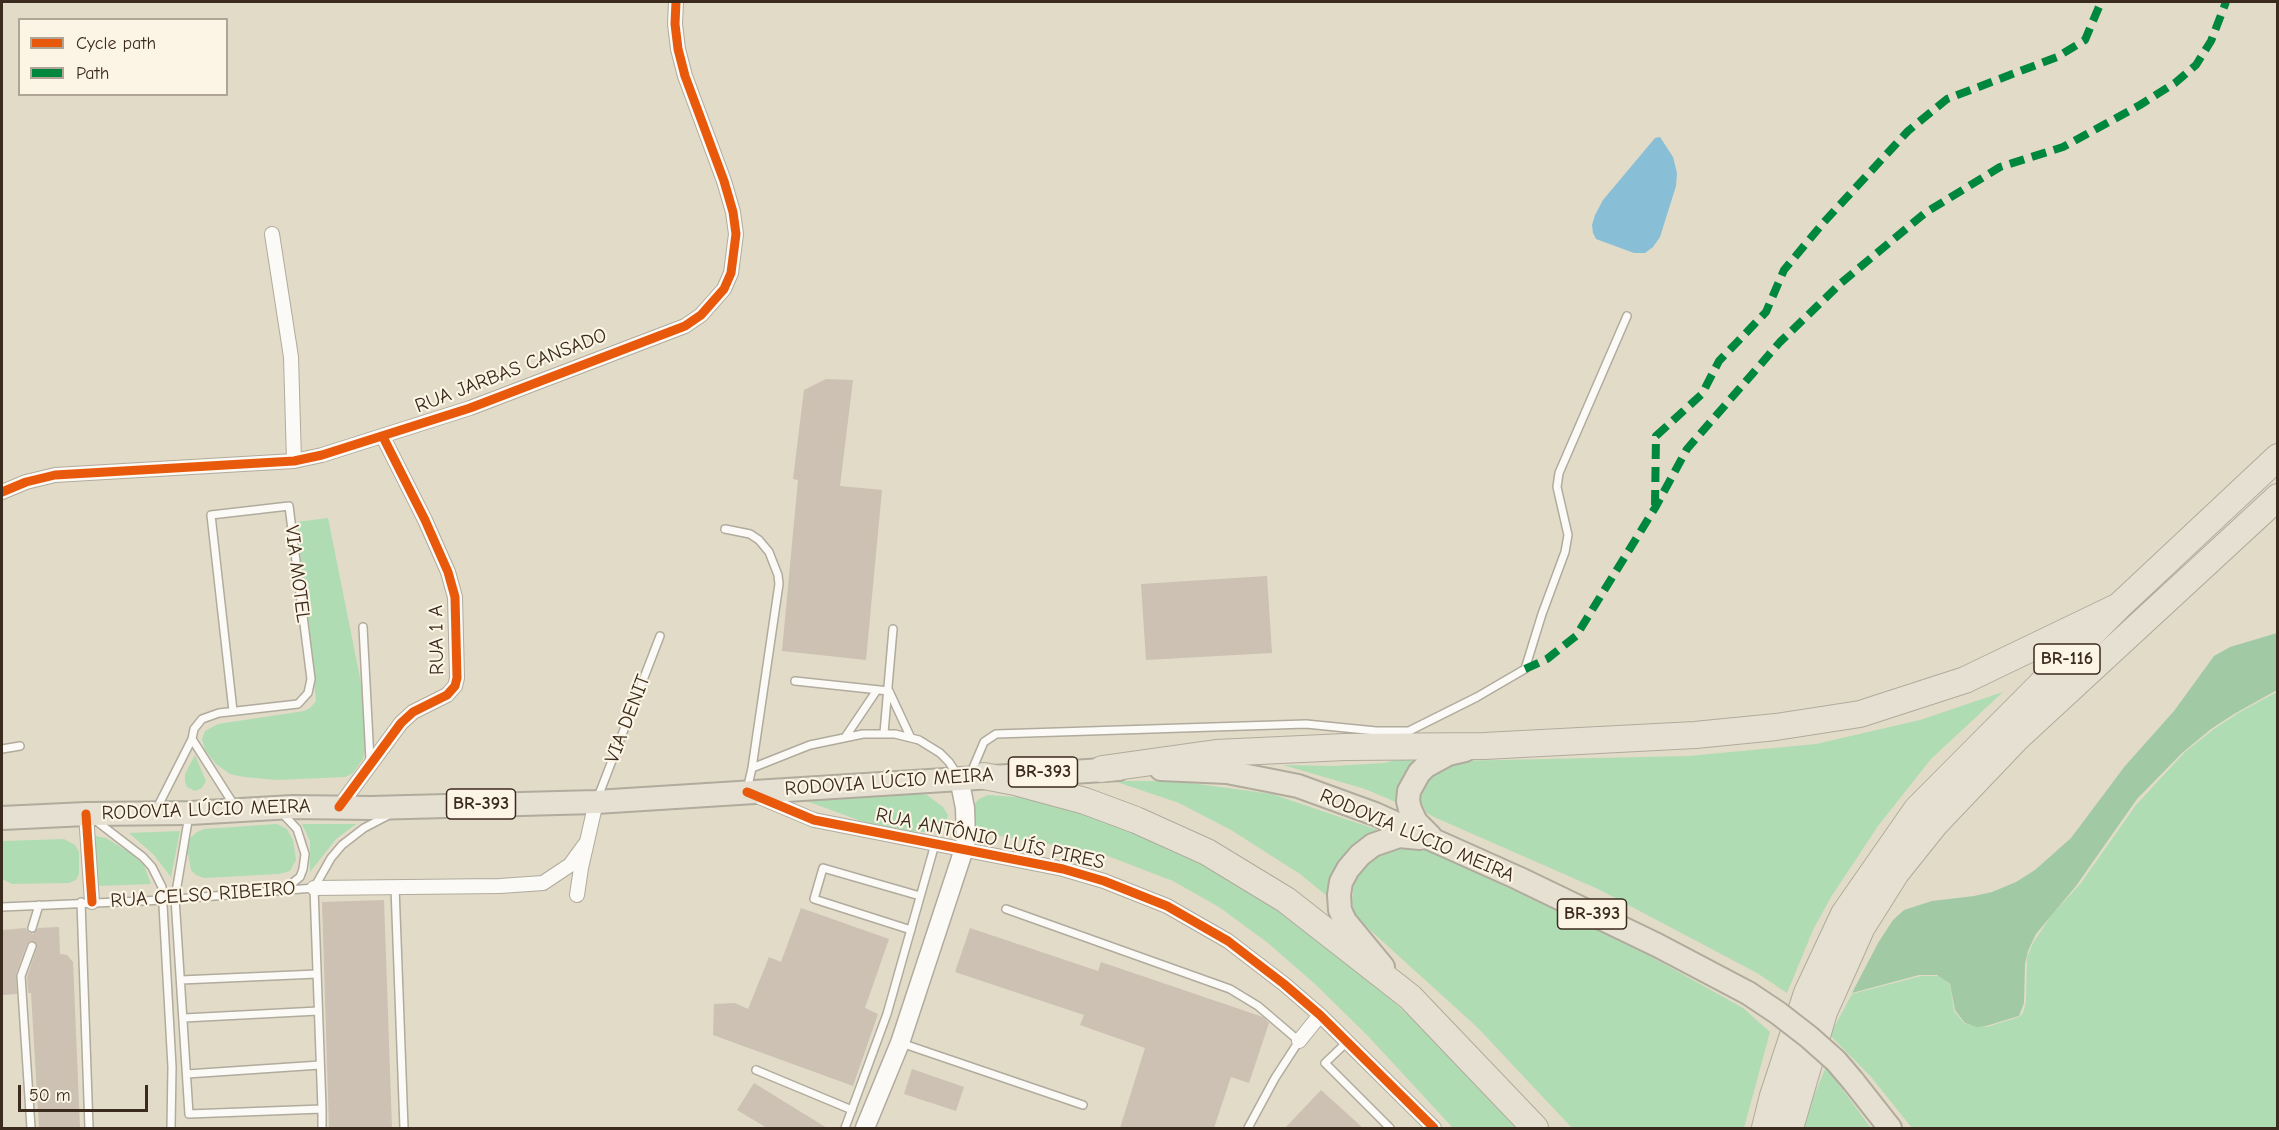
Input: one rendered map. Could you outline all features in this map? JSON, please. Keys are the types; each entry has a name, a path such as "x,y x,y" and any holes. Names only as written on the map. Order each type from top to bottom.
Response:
{"highway":[{"name":"BR-116","path":"1765,1128 1773,1096 1807,993 1844,914 1917,809 2119,606 2277,457"},
{"name":"BR-116","path":"1790,1128 1824,1012 1862,927 1896,873 1936,823 2016,738 2277,498"},
{"path":"1102,769 1216,753 1410,738 1484,746 1695,735 1776,727 1860,714 1965,680 2119,606"},
{"path":"971,777 1015,782 1085,801 1136,820 1207,852 1286,900 1410,997 1535,1128"}],"main road":[{"path":"1433,840 1416,822 1410,809 1409,791 1414,781 1426,766 1437,759 1484,746"},
{"name":"RODOVIA LÚCIO MEIRA","path":"2,818 190,813 272,808 596,802 1102,769 1217,771 1278,782 1334,798 1518,878 1657,945 1748,993 1809,1037 1853,1081 1890,1128"},
{"path":"1410,997 1345,921 1340,910 1339,895 1341,882 1348,869 1373,845 1399,836 1433,840"}],"street":[{"name":"RUA JARBAS CANSADO","path":"2,492 33,480 55,475 294,461 322,455 470,408 685,326 700,315 724,289 731,273 736,234 733,212 724,181 693,104 685,76 675,24 676,2"},
{"path":"272,234 291,357 294,461"},
{"name":"RUA 1 A","path":"339,807 407,716 452,691 455,686 457,668 455,597 448,572 425,520 383,437"},
{"path":"865,1128 900,1043 964,849 971,777"},
{"name":"RUA ANTÔNIO LUÍS PIRES","path":"747,792 814,820 1063,869 1104,881 1167,906 1236,947 1284,984 1320,1016 1434,1128"},
{"path":"577,895 580,868 596,802"},
{"path":"86,814 87,902"},
{"path":"314,888 500,886 543,883 570,865 586,843"},
{"path":"1299,1041 1320,1016"}],"lane":[{"path":"752,768 810,745 846,736 884,733 910,736 940,753 971,777 984,742 996,734 1306,723 1376,730 1410,738 1525,669 1565,552 1568,535 1557,487 1560,473 1627,316"},
{"name":"VIA MOTEL","path":"289,506 311,687 306,697 298,704 233,711 212,515 289,506"},
{"path":"725,529 750,534 759,540 769,552 779,584 747,792"},
{"path":"363,627 371,766"},
{"path":"884,733 893,629"},
{"name":"VIA DENIT","path":"596,802 660,636"},
{"path":"795,681 889,691"},
{"path":"846,736 877,690"},
{"path":"889,691 910,736"},
{"path":"155,813 192,739 194,729 202,719 233,711"},
{"path":"192,739 237,809"},
{"path":"2,749 20,746"},
{"name":"RUA CELSO RIBEIRO","path":"2,907 164,900 314,888 342,845 364,828 405,806"},
{"path":"272,808 285,816 297,829 305,854 300,877 291,887 282,890"},
{"path":"190,813 175,898 189,1114 322,1109"},
{"path":"86,814 143,857 152,867 162,887 172,1067 171,1128"},
{"path":"845,1128 887,1014 935,844"},
{"path":"911,930 814,899 823,868 920,896"},
{"path":"395,887 404,1128"},
{"path":"314,888 322,1128"},
{"path":"87,902 89,1128"},
{"path":"32,928 39,905"},
{"path":"1006,909 1230,988 1258,1006 1299,1041 1275,1078 1248,1128"},
{"path":"31,1128 21,976 32,946"},
{"path":"182,980 317,974"},
{"path":"184,1018 318,1011"},
{"path":"1347,1042 1325,1063 1390,1128"},
{"path":"900,1043 1083,1105"},
{"path":"187,1074 320,1065"},
{"path":"756,1070 852,1110"}],"green space":[{"path":"328,518 364,698 365,748 363,759 353,773 345,777 277,780 230,774 216,764 205,750 202,739 205,731 218,724 304,711 316,701 297,522"},
{"path":"2277,633 2277,690 2211,729 2182,753 2137,799 2076,886 2036,934 2025,964 2024,1003 2019,1016 1986,1026 1977,1027 1965,1023 1955,1010 1950,984 1937,975 1919,975 1852,993 1878,943 1893,920 1904,910 1932,901 1992,892 2016,882 2035,870 2071,838 2125,766 2174,711 2214,656 2230,647"},
{"path":"2003,692 1931,759 1878,826 1831,897 1813,930 1787,993 1757,973 1598,889 1434,817 1427,813 1420,800 1423,781 1452,761 1689,756 1816,744 1920,720"},
{"path":"2277,692 2277,1128 1912,1128 1871,1077 1830,1035 1852,994 1921,976 1939,976 1950,985 1954,1011 1965,1024 1987,1027 2019,1017 2023,1013 2026,1002 2027,957 2033,943 2051,916 2081,883 2136,805 2185,752 2240,712"},
{"path":"1438,750 1403,805 1365,789 1283,765 1334,766 1384,763"},
{"path":"195,755 206,781 202,788 195,791 187,787 185,774"},
{"path":"1114,781 1176,781 1272,794 1384,832 1333,901 1300,874 1231,830 1179,803"},
{"path":"910,792 927,795 943,807 948,815 945,827 933,833 911,831 861,821 804,800"},
{"path":"988,795 1029,798 1095,813 1253,888 1372,982 1524,1128 1453,1128 1367,1035 1315,984 1268,943 1219,907 1173,881 1100,853 977,832 974,830 972,807 979,799"},
{"path":"277,824 287,829 293,840 296,860 290,871 279,874 204,878 191,870 187,848 190,838 197,832 204,829"},
{"path":"302,824 356,824 336,839 310,872 310,841"},
{"path":"180,831 171,877 153,854 129,833"},
{"path":"95,836 106,838 129,852 144,865 151,884 98,886"},
{"path":"64,839 75,845 79,852 79,874 76,880 69,883 12,884 2,879 2,844 4,841"},
{"path":"1392,846 1416,846 1426,849 1634,947 1743,1008 1770,1032 1744,1128 1572,1128 1477,1027 1359,920 1352,901 1354,883 1358,874 1373,856"},
{"path":"1826,1067 1871,1128 1804,1128"}],"water":[{"path":"1660,137 1673,157 1677,173 1676,186 1660,237 1645,253 1634,253 1596,239 1592,225 1603,200 1655,138"}],"building":[{"path":"826,379 853,380 840,486 882,490 866,660 782,651 798,480 793,479 804,390"},
{"path":"1267,576 1272,653 1146,660 1141,584"},
{"path":"384,900 392,1128 329,1128 322,902"},
{"path":"801,908 889,939 865,1008 878,1014 853,1086 713,1035 714,1004 735,1003 748,1009 769,957 781,962"},
{"path":"59,927 60,954 67,955 73,962 80,1128 39,1128 31,993 28,993 27,977 37,947 34,941 27,944 16,974 17,994 2,995 2,930 26,928 33,934 38,928"},
{"path":"970,928 1098,971 1101,962 1263,1017 1269,1023 1249,1083 1231,1077 1214,1128 1120,1128 1145,1048 1080,1025 1084,1015 955,972"},
{"path":"912,1069 964,1087 956,1111 904,1094"},
{"path":"754,1083 827,1128 767,1128 737,1110"},
{"path":"1321,1090 1363,1128 1285,1128"}],"marked path":[{"path":"1655,505 1656,436 1702,394 1719,361 1766,312 1784,270 1824,222 1908,131 1947,99 2057,57 2085,40 2101,2"},
{"path":"1525,669 1547,659 1576,636 1655,508 1687,449 1780,342 1841,283 1925,213 2000,167 2063,147 2175,83 2196,65 2211,41 2226,2"}],"cycle path":[{"path":"2,492 26,482 55,475 294,461 322,455 470,408 685,326 701,315 724,289 731,273 736,234 733,212 724,181 685,76 678,49 675,24 676,2"},
{"path":"339,807 401,723 413,712 447,695 455,686 457,678 455,597 448,572 425,520 383,437"},
{"path":"747,792 814,820 1063,869 1104,881 1167,906 1228,941 1284,984 1320,1015 1434,1128"},
{"path":"86,814 92,902"}]}
